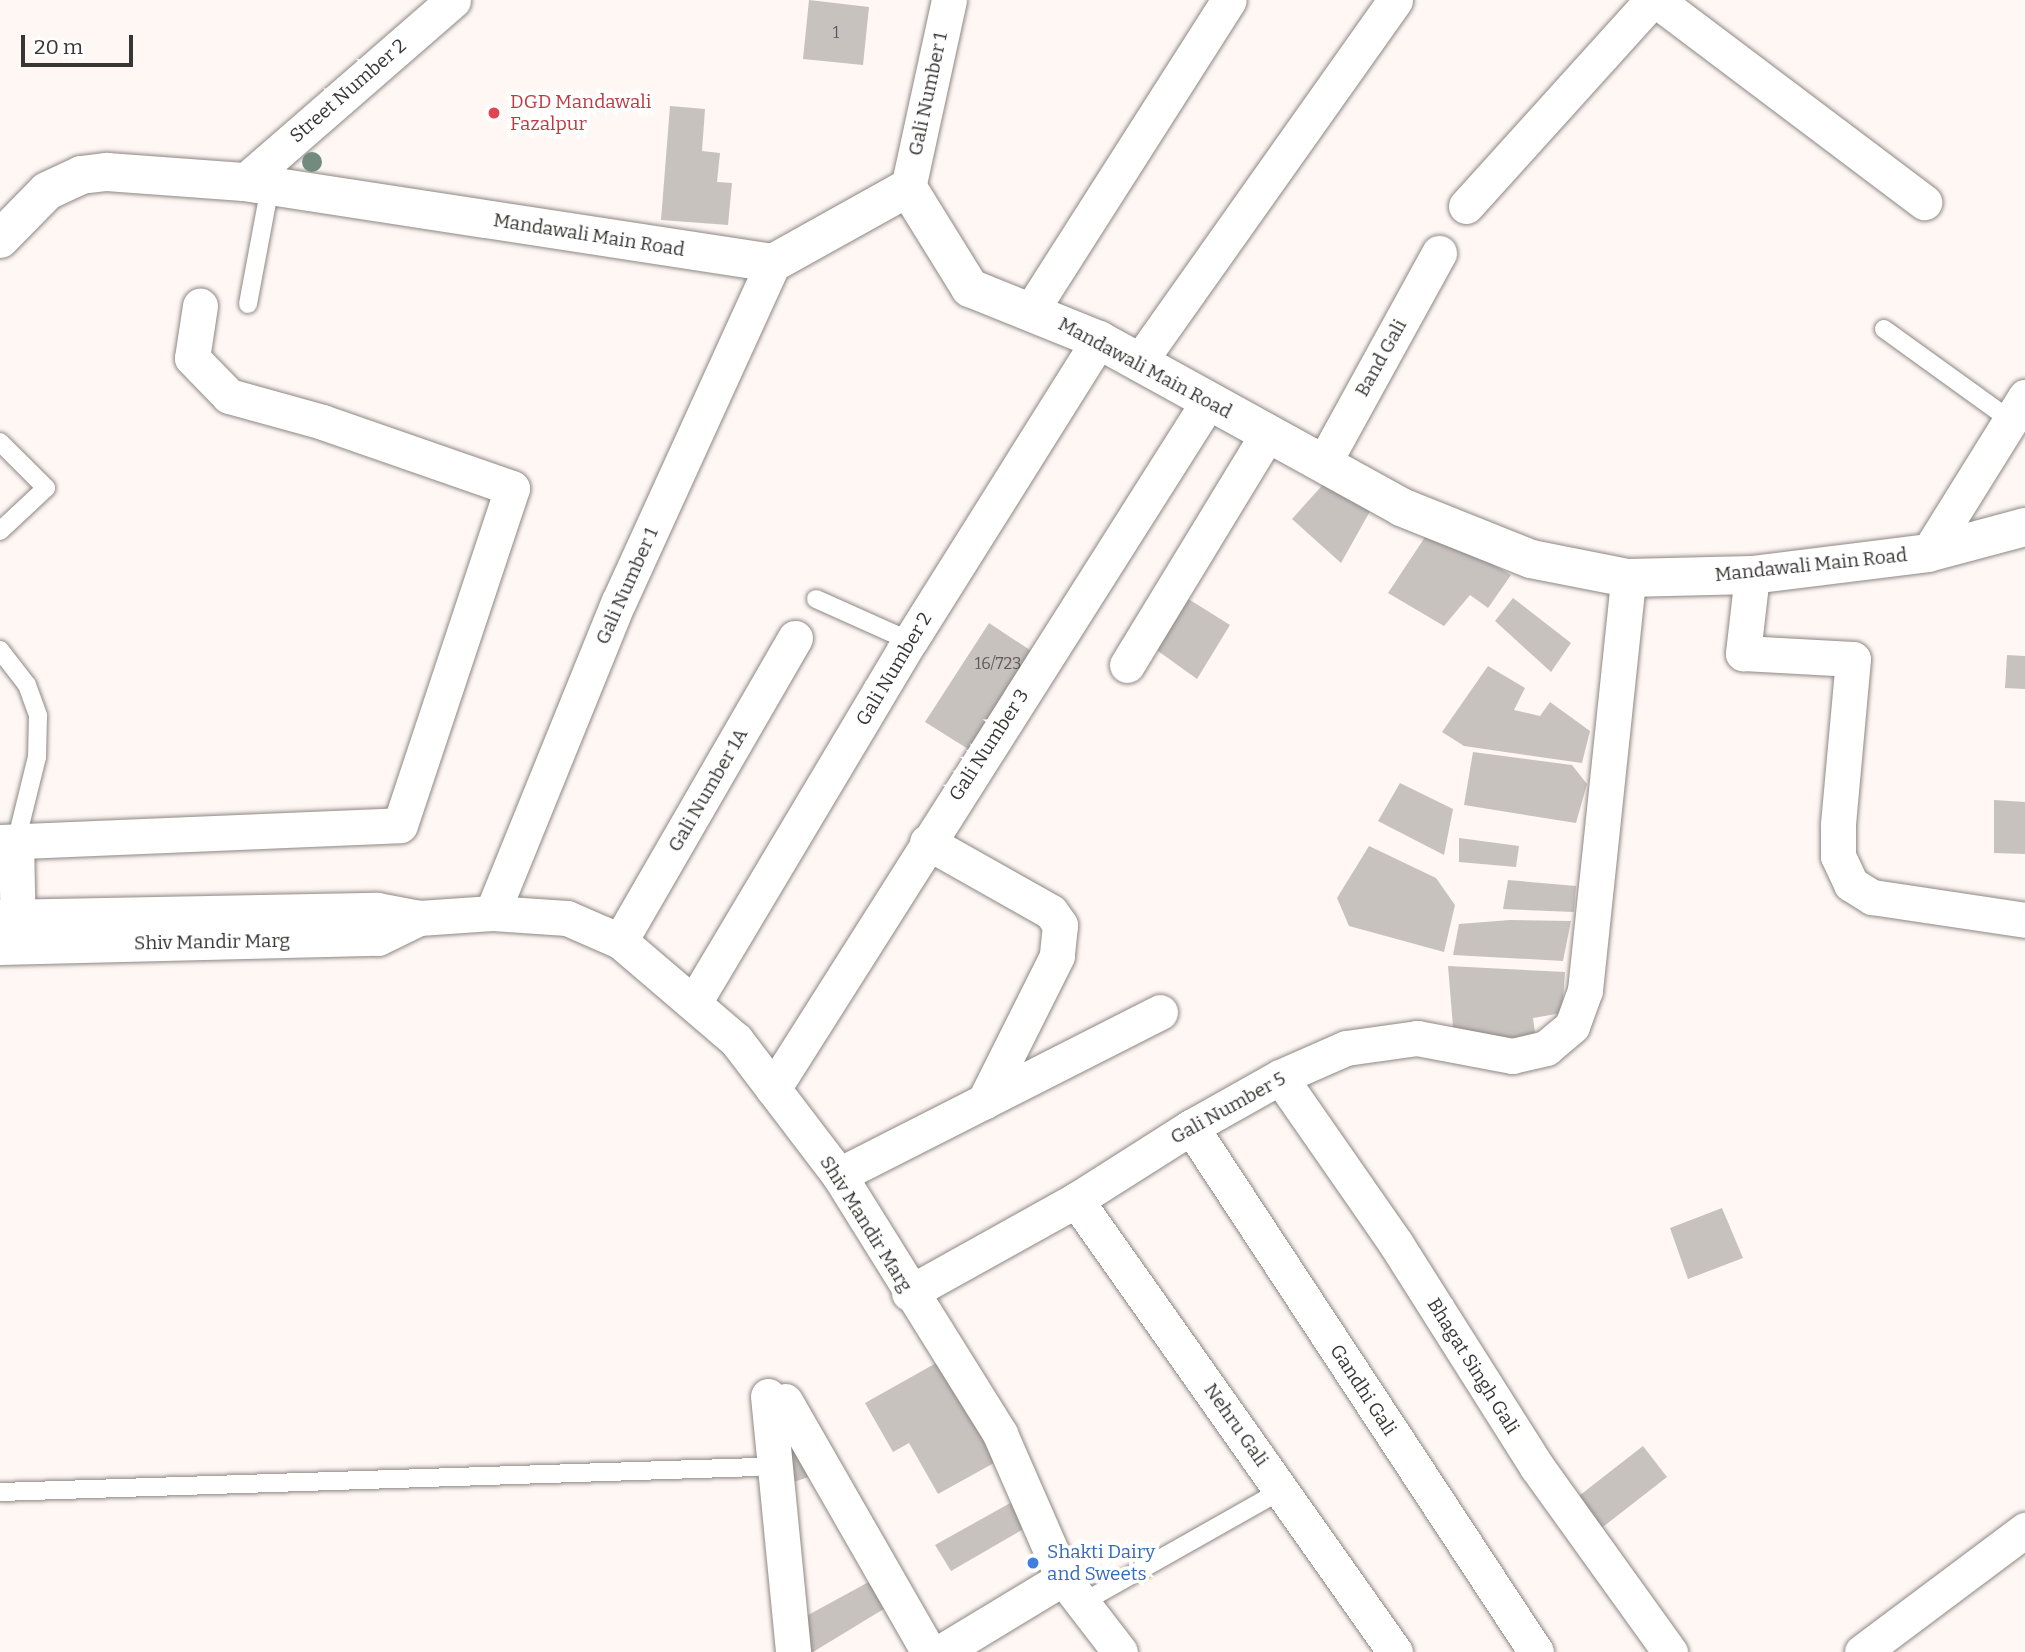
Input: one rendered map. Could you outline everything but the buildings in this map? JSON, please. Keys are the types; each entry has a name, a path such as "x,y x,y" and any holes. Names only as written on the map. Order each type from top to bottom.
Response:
{"street":[{"name":"Street Number 2","path":"257,184 453,0"},
{"name":"Gali Number 1","path":"908,188 949,0"},
{"path":"1031,309 1229,0"},
{"path":"1139,362 1395,0"},
{"path":"1466,206 1654,0 1924,202"},
{"name":"Mandawali Main Road","path":"0,239 47,191 81,175 127,173 257,184 773,263"},
{"name":"Mandawali Main Road","path":"908,188 970,288 1031,309 1099,340 1401,507 1531,559 1628,578 1752,575 1928,553 2025,527"},
{"path":"773,263 908,188"},
{"name":"Band Gali","path":"1323,464 1439,253"},
{"name":"Gali Number 1","path":"492,913 619,601 773,263"},
{"path":"9,932 8,842 400,825 512,488 323,422 229,396 192,358 200,306"},
{"name":"Gali Number 2","path":"695,1001 910,641 1099,340"},
{"name":"Gali Number 3","path":"773,1089 1208,402"},
{"path":"1928,553 2017,409"},
{"path":"1127,665 1268,433"},
{"path":"1752,575 1743,653 1853,659 1838,825 1838,856 1851,884 1872,897 2025,920"},
{"name":"Gali Number 5","path":"909,1293 1076,1200 1191,1127 1280,1077 1346,1048 1417,1038 1512,1056 1546,1048 1572,1026 1585,990 1628,578"},
{"name":"Gali Number 1A","path":"620,942 795,638"},
{"path":"928,842 1051,912 1060,925 1057,956 984,1102"},
{"name":"Shiv Mandir Marg","path":"9,932 378,938 419,918 492,913 567,918 620,942 695,1001 736,1040 839,1175 909,1293 1000,1434 1073,1590 1120,1652"},
{"path":"839,1175 1160,1012"},
{"name":"Bhagat Singh Gali","path":"1280,1077 1396,1244 1537,1467 1671,1652"},
{"name":"Gandhi Gali","path":"1191,1127 1536,1652"},
{"name":"Nehru Gali","path":"1076,1200 1395,1652"},
{"path":"793,1652 777,1398 948,1650 1073,1590"},
{"path":"1862,1652 2025,1530"}],"lane":[{"path":"248,304 257,184"},
{"path":"1884,329 2017,409"},
{"path":"0,442 46,488 0,531"},
{"path":"816,599 910,641"},
{"path":"0,650 27,685 38,716 37,757 8,842"},
{"path":"0,1492 757,1467"},
{"path":"1073,1590 1282,1490"}],"place":[{"name":"DGD Mandawali Fazalpur","path":"494,113"},
{"name":"Shakti Dairy and Sweets","path":"1033,1563"}]}
